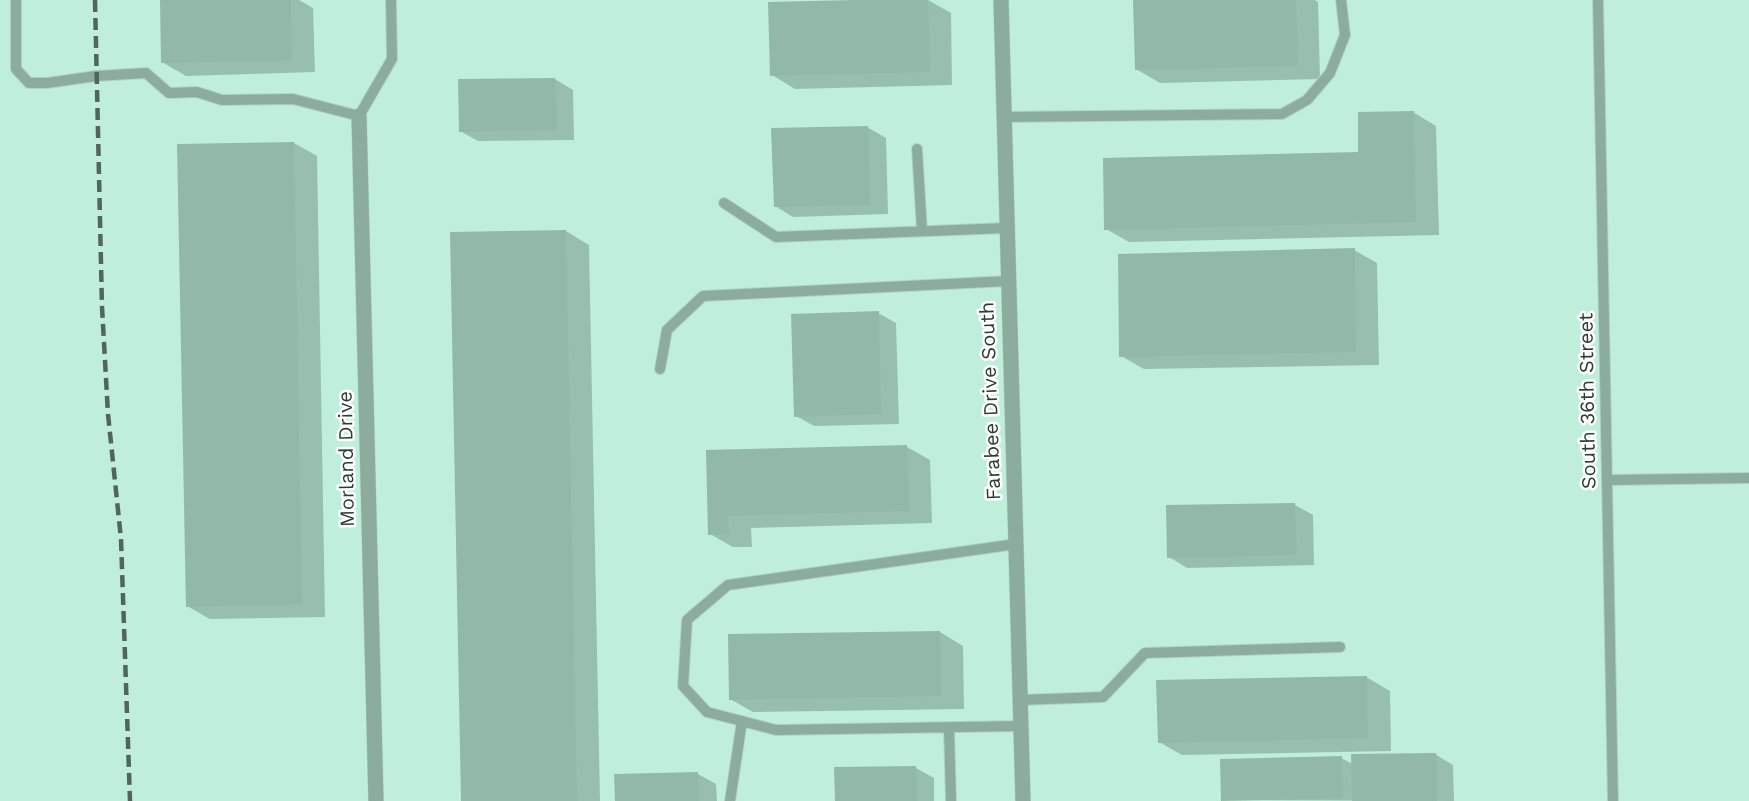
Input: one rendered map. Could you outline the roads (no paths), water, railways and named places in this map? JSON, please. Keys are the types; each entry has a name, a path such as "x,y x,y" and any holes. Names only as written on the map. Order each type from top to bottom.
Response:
{"street":[{"name":"Farabee Drive South","path":"1001,0 1023,801"},
{"name":"Morland Drive","path":"359,116 376,801"}],"lane":[{"path":"16,0 16,69 29,83 146,73 169,93 197,92 222,100 293,99 359,116 392,59 391,0"},
{"path":"1004,117 1282,114 1307,100 1330,73 1345,35 1341,0"},
{"name":"South 36th Street","path":"1598,0 1613,801"},
{"path":"917,148 922,231"},
{"path":"724,203 776,237 1007,228"},
{"path":"660,369 668,330 704,296 1009,280"},
{"path":"1607,480 1749,478"},
{"path":"1016,544 728,585 687,620 683,686 707,712 776,730 1021,726"},
{"path":"1020,700 1102,697 1145,653 1340,647"},
{"path":"730,801 742,721"},
{"path":"949,728 951,801"}],"railway":[{"path":"95,0 102,307 108,414 121,539 130,801"}]}
